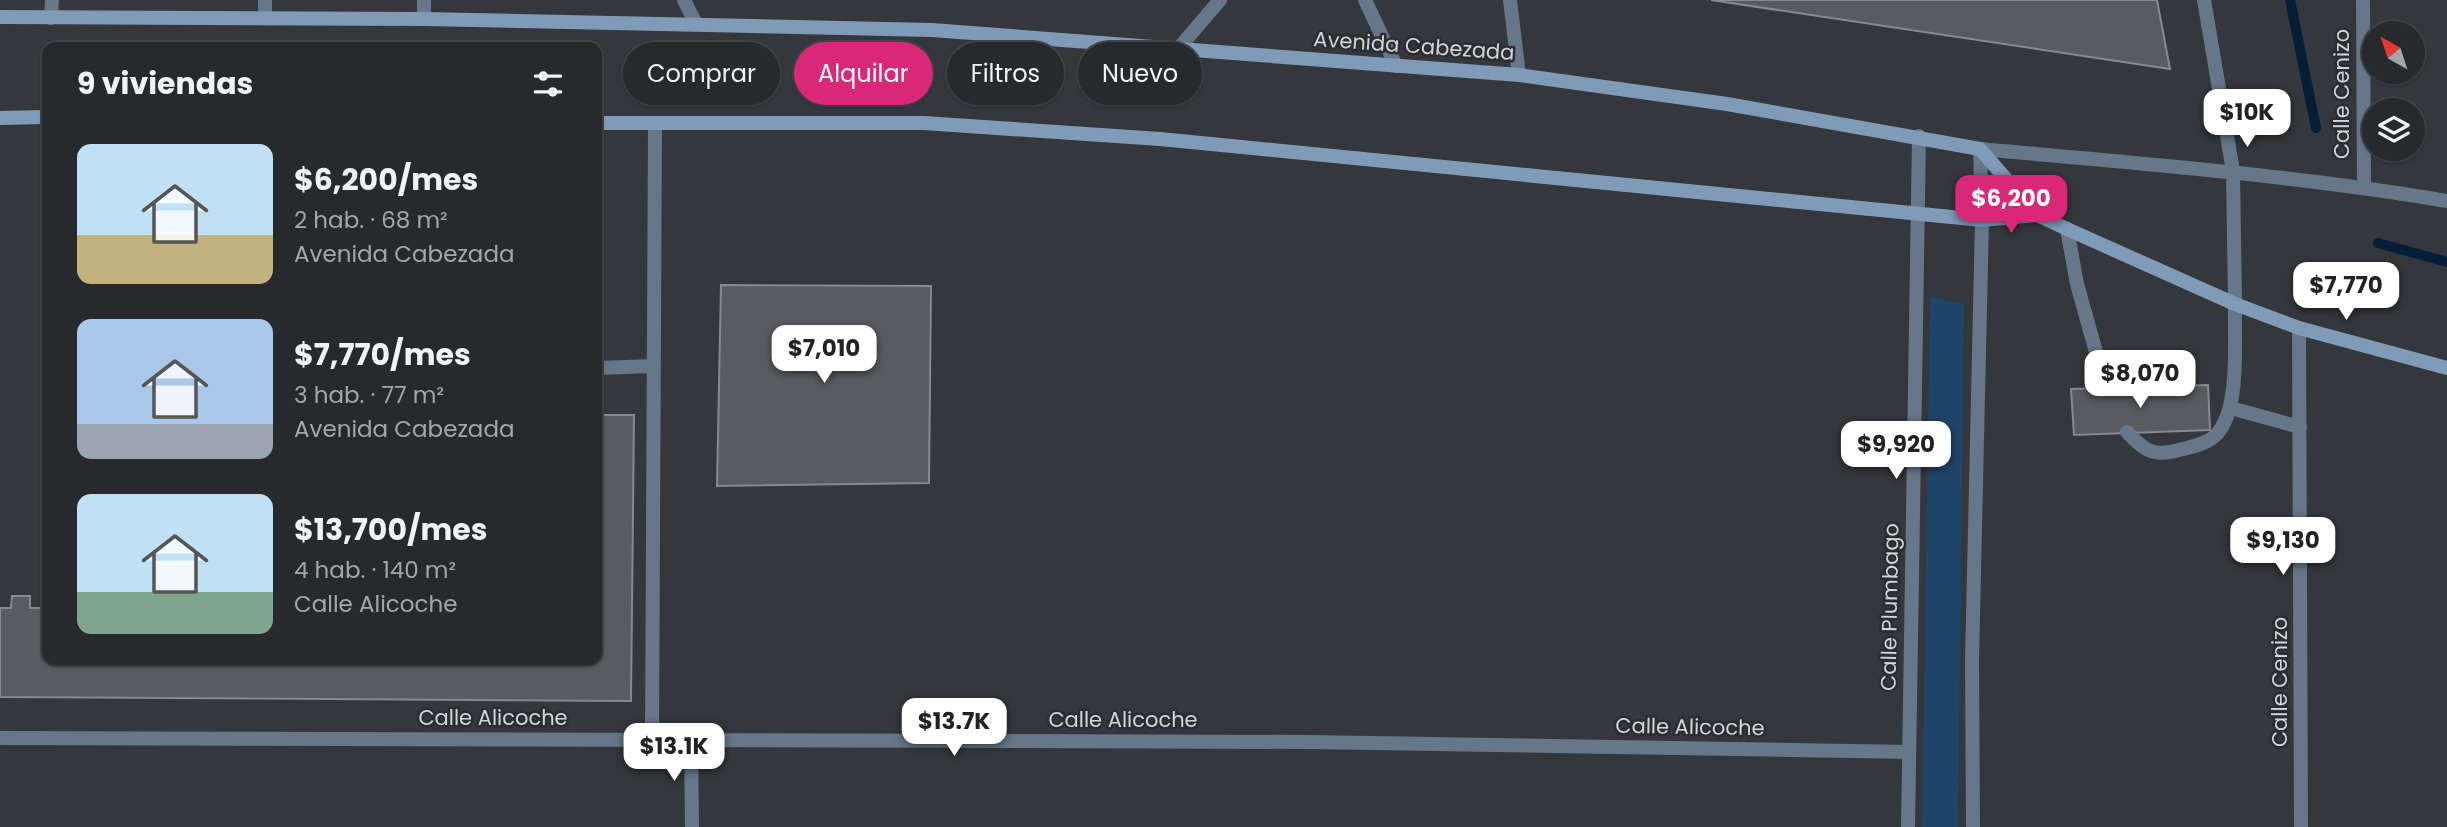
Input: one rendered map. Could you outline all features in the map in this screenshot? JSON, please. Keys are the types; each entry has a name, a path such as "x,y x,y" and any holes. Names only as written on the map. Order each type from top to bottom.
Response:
{"main road":[{"name":"Avenida Cabezada","path":"0,17 424,19 696,24 932,30 1087,42"},
{"name":"Avenida Cabezada","path":"1202,51 1519,75 1727,104 1919,136 1980,149"},
{"path":"0,118 42,117"},
{"path":"602,122 924,123 1160,139 1982,220 2037,215"},
{"path":"1980,149 2037,215 2235,304 2300,328 2447,368"}],"street":[{"path":"51,18 52,0"},
{"path":"265,0 265,18"},
{"path":"424,0 424,19"},
{"path":"684,0 696,24"},
{"path":"1184,42 1220,0"},
{"path":"1365,0 1396,66"},
{"path":"1510,0 1519,75"},
{"path":"2127,432 2141,448 2162,455 2201,444 2220,432 2231,408 2235,304 2233,172 2204,0"},
{"name":"Calle Cenizo","path":"2363,0 2364,187"},
{"path":"652,739 655,123"},
{"name":"Calle Plumbago","path":"1908,827 1919,136"},
{"path":"1973,827 1972,661 1982,220 1980,149"},
{"name":"Avenida Cabezada","path":"1980,149 2233,172 2364,187 2447,201"},
{"path":"2067,229 2077,284 2106,388"},
{"name":"Calle Cenizo","path":"2300,328 2301,827"},
{"path":"602,368 653,366"},
{"path":"2231,408 2300,427"},
{"name":"Calle Alicoche","path":"0,738 1297,741 1909,752"},
{"path":"691,739 692,827"}],"shaded area":[{"path":"1930,297 1964,304 1958,827 1922,827"}],"building":[{"path":"1711,0 2157,0 2170,69"},
{"path":"721,285 931,286 929,483 717,486"},
{"path":"2208,385 2210,430 2074,435 2071,389"},
{"path":"602,415 634,415 631,701 0,697 0,608 11,608 12,596 30,596 30,608 42,608 42,665 602,665"}],"waterway":[{"path":"2290,0 2316,128"},
{"path":"2378,243 2447,262"}]}
